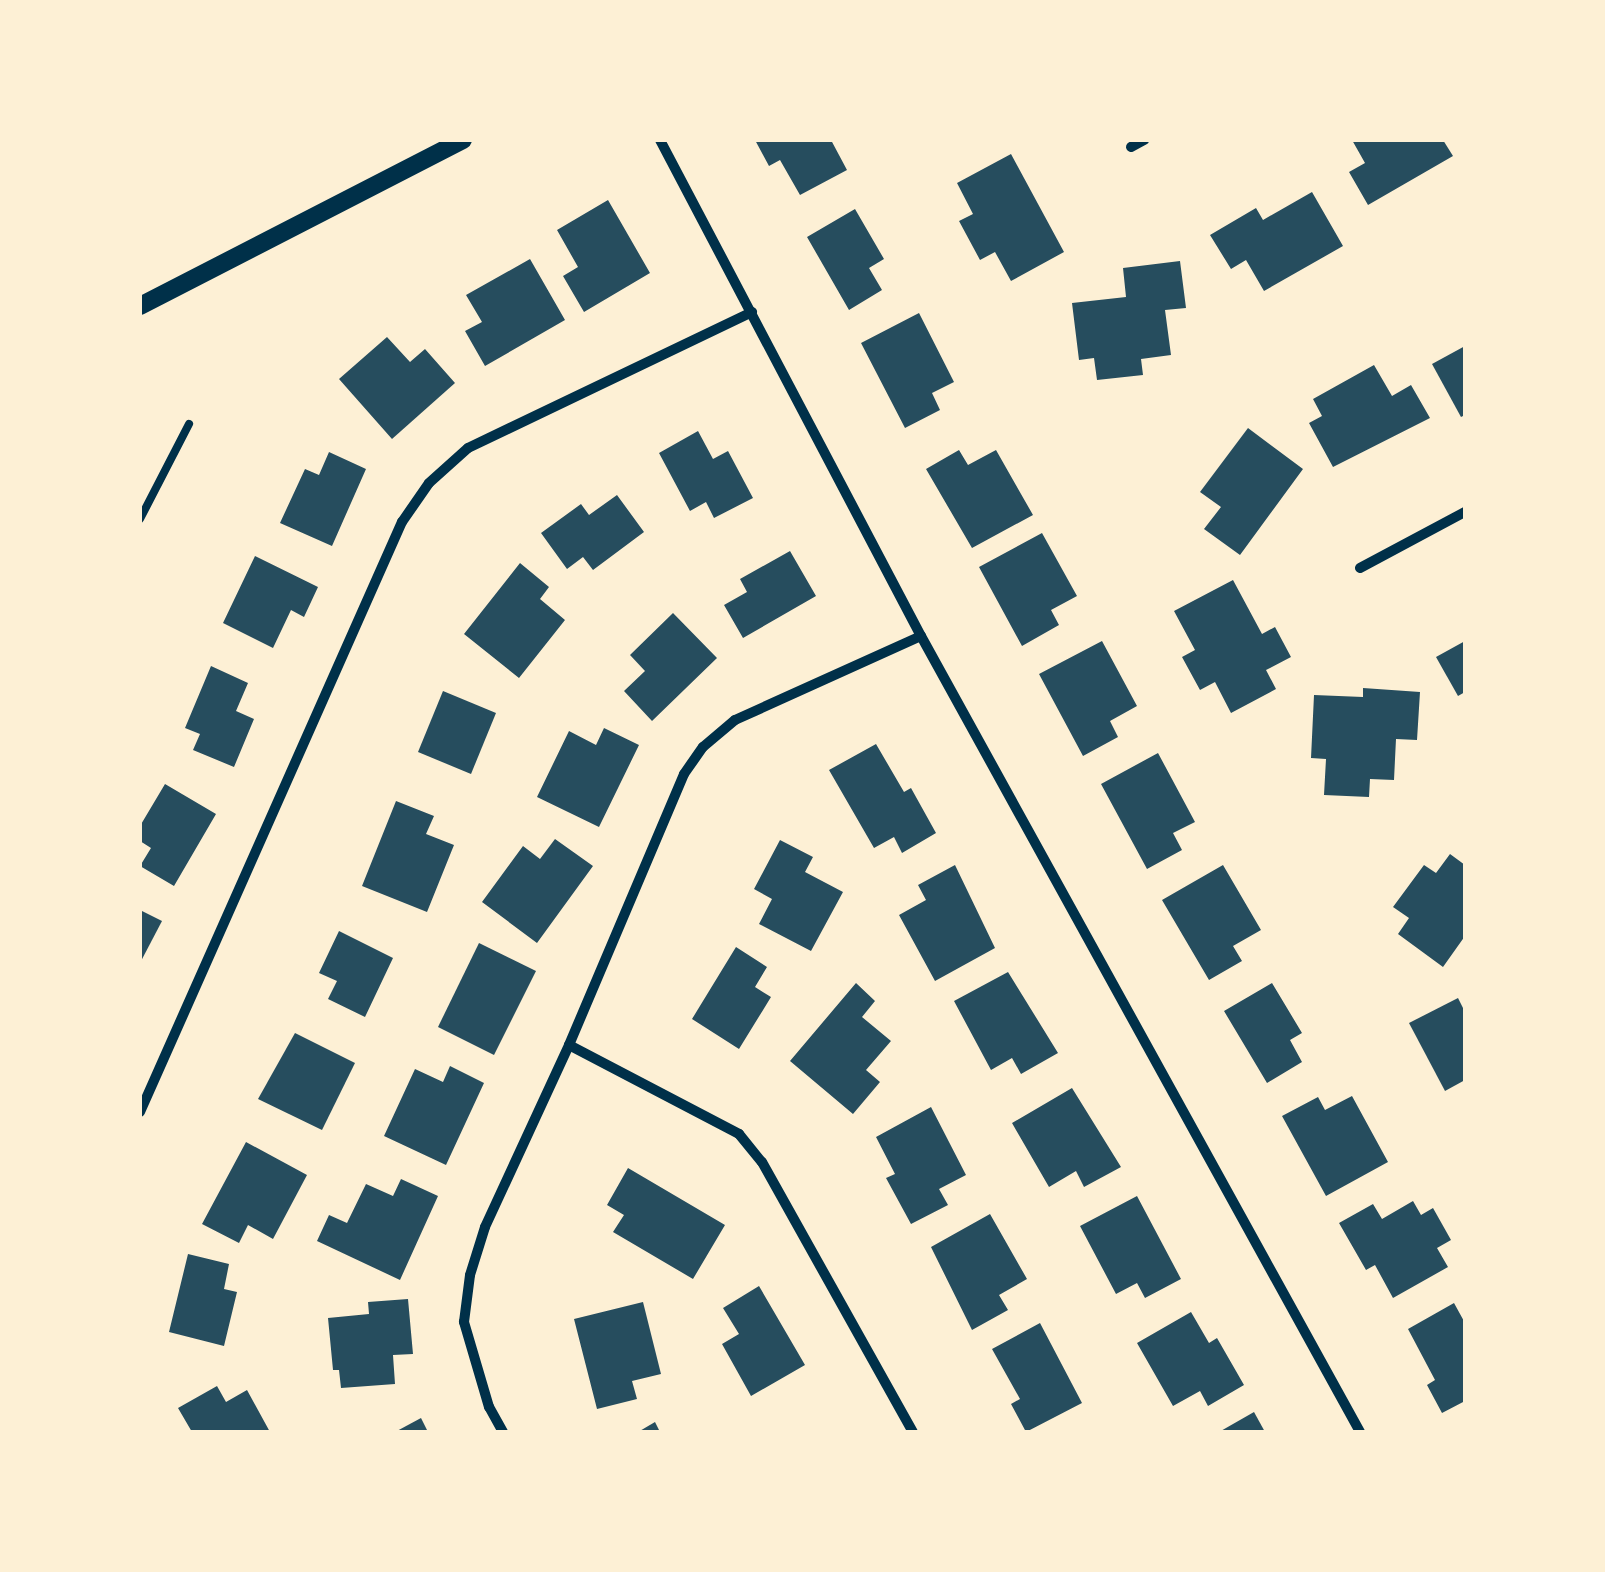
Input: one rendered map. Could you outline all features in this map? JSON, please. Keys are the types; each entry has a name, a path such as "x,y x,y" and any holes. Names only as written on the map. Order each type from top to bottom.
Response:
{"street":[{"path":"140,306 209,274 463,140"},
{"path":"660,140 921,636 1360,1432"},
{"path":"1131,147 1144,140"},
{"path":"140,1112 402,522 429,483 468,448 752,312"},
{"path":"1360,568 1465,512"},
{"path":"503,1432 489,1407 464,1322 470,1275 486,1228 684,774 703,748 735,720 921,636"},
{"path":"569,1045 739,1134 762,1162 914,1432"}],"lane":[{"path":"140,519 189,424"}],"building":[{"path":"755,140 831,140 847,170 800,195 780,160 769,166"},
{"path":"1352,140 1443,140 1453,156 1368,205 1349,172 1365,163"},
{"path":"1011,154 1064,252 1011,281 995,252 980,260 959,221 973,214 957,183"},
{"path":"1312,192 1343,246 1264,291 1246,260 1231,269 1210,235 1256,208 1263,220"},
{"path":"608,200 650,273 584,312 563,276 578,267 557,230"},
{"path":"855,209 884,259 869,268 882,290 849,310 807,237"},
{"path":"530,259 565,320 485,366 465,331 482,322 466,295"},
{"path":"1180,261 1186,308 1165,310 1171,355 1141,359 1143,375 1097,380 1094,358 1079,360 1072,303 1126,297 1123,268"},
{"path":"919,313 954,382 932,393 940,410 905,428 861,343"},
{"path":"387,337 410,362 425,349 455,383 392,439 339,379"},
{"path":"1465,346 1465,415 1461,417 1432,364"},
{"path":"1374,365 1392,396 1411,385 1430,418 1333,467 1309,423 1322,416 1313,399"},
{"path":"1248,428 1303,469 1240,555 1204,529 1221,507 1200,492"},
{"path":"698,431 713,459 728,451 753,498 714,518 706,502 690,511 659,453"},
{"path":"959,450 968,465 996,450 1033,515 972,548 926,469"},
{"path":"329,452 366,469 332,546 280,523 305,469 319,475"},
{"path":"617,495 644,532 593,570 583,557 567,569 541,533 581,504 589,515"},
{"path":"1042,533 1077,596 1051,610 1059,625 1022,646 979,567"},
{"path":"790,551 816,596 743,638 724,605 747,592 740,579"},
{"path":"255,556 318,587 304,617 291,610 273,648 223,623"},
{"path":"520,563 549,587 540,599 565,620 519,678 464,634"},
{"path":"1233,580 1262,634 1275,627 1291,657 1266,670 1276,689 1231,713 1215,682 1200,690 1182,657 1195,650 1174,611"},
{"path":"673,613 717,658 652,721 624,691 645,671 630,655"},
{"path":"1102,641 1137,706 1110,721 1118,737 1083,756 1039,674"},
{"path":"1465,641 1465,692 1458,696 1436,657"},
{"path":"211,666 248,683 236,711 254,719 234,767 193,750 200,734 185,728"},
{"path":"1363,688 1420,692 1417,740 1396,739 1394,780 1370,779 1369,797 1324,795 1326,759 1311,758 1314,695 1363,697"},
{"path":"443,691 496,713 471,774 418,752"},
{"path":"604,728 639,745 599,827 537,797 569,731 596,745"},
{"path":"876,744 904,792 911,788 936,833 902,853 894,837 874,848 829,770"},
{"path":"1158,753 1195,822 1173,833 1182,850 1147,869 1101,784"},
{"path":"165,784 216,814 174,886 140,866 151,848 140,841 140,826"},
{"path":"396,801 434,816 426,834 454,845 427,912 362,886"},
{"path":"555,839 593,866 537,943 482,902 523,846 540,859"},
{"path":"780,840 813,857 805,872 843,892 811,951 759,924 772,899 754,889"},
{"path":"1450,854 1465,865 1465,936 1443,967 1398,934 1409,918 1393,907 1424,865 1436,873"},
{"path":"955,865 995,948 935,981 899,915 926,900 918,885"},
{"path":"1223,865 1261,930 1233,946 1242,961 1209,980 1162,900"},
{"path":"140,910 162,921 140,963"},
{"path":"339,931 393,958 365,1017 328,999 337,981 319,973"},
{"path":"479,943 536,971 494,1055 438,1027"},
{"path":"736,947 767,967 755,987 771,997 739,1049 692,1019"},
{"path":"1008,972 1058,1053 1021,1074 1012,1058 991,1070 954,1001"},
{"path":"856,983 875,1001 862,1017 891,1041 866,1070 880,1082 853,1114 790,1061"},
{"path":"1272,983 1302,1033 1290,1040 1302,1062 1267,1083 1224,1011"},
{"path":"1458,998 1465,1012 1465,1080 1445,1091 1409,1023"},
{"path":"295,1033 355,1063 322,1130 258,1099"},
{"path":"450,1066 484,1083 446,1165 384,1136 415,1069 443,1082"},
{"path":"1072,1088 1121,1167 1084,1187 1076,1171 1049,1187 1012,1123"},
{"path":"1352,1096 1388,1162 1326,1196 1282,1116 1318,1097 1325,1110"},
{"path":"931,1107 966,1175 939,1189 948,1205 911,1224 886,1178 895,1174 876,1137"},
{"path":"246,1142 307,1175 273,1239 248,1225 239,1243 202,1224"},
{"path":"628,1168 725,1225 693,1279 613,1232 624,1215 607,1205"},
{"path":"401,1179 438,1196 400,1280 317,1241 329,1215 347,1223 366,1184 393,1196"},
{"path":"1137,1196 1181,1279 1145,1298 1137,1283 1116,1294 1080,1226"},
{"path":"1413,1201 1421,1215 1433,1208 1451,1240 1437,1248 1448,1267 1393,1298 1375,1265 1366,1270 1339,1223 1373,1204 1382,1219"},
{"path":"990,1214 1027,1279 999,1295 1008,1310 972,1330 931,1247"},
{"path":"188,1254 229,1264 224,1289 237,1292 224,1346 169,1332"},
{"path":"759,1286 805,1365 751,1396 722,1344 739,1334 723,1308"},
{"path":"408,1299 413,1354 393,1355 395,1384 341,1388 339,1370 333,1370 328,1318 369,1314 368,1302"},
{"path":"643,1302 661,1374 632,1381 637,1399 597,1409 574,1319"},
{"path":"1454,1303 1465,1323 1465,1401 1442,1413 1427,1385 1435,1380 1408,1329"},
{"path":"1191,1312 1209,1343 1217,1338 1244,1385 1208,1406 1200,1391 1173,1406 1137,1343"},
{"path":"1040,1323 1082,1403 1026,1432 1011,1404 1020,1399 992,1349"},
{"path":"217,1386 226,1402 247,1390 270,1432 192,1432 178,1408"},
{"path":"1254,1412 1265,1432 1219,1432"},
{"path":"421,1418 428,1432 395,1432"},
{"path":"655,1422 660,1432 638,1432"}]}
